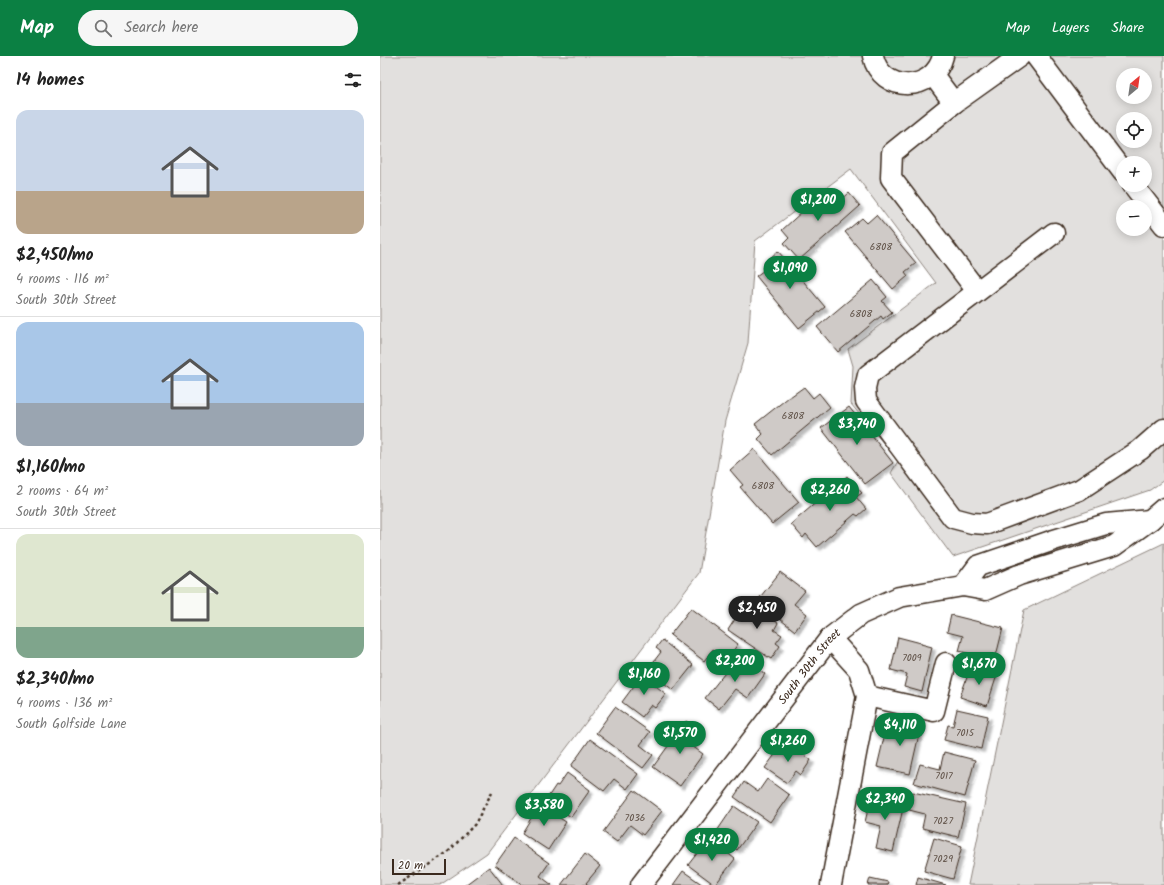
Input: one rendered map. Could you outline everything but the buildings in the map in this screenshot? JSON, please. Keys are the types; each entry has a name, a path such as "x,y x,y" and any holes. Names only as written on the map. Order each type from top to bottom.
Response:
{"street":[{"path":"873,56 879,70 886,77 904,85 924,81 933,75 939,67 943,56"},
{"path":"977,292 891,178 892,153 954,103 1020,56"},
{"path":"1036,56 1116,163"},
{"path":"933,75 954,103"},
{"path":"1138,192 1164,225"},
{"path":"1054,233 868,375 866,401 953,518 972,523 987,524 1079,490 1140,450 1164,429"},
{"name":"South 30th Street","path":"963,586 978,566 1106,524 1157,514"},
{"name":"South 30th Street","path":"641,885 830,638 861,614 899,597 963,586 985,590 1019,575 1114,546 1157,514"},
{"path":"1054,540 1063,561"},
{"path":"830,638 859,670 867,696 831,885"},
{"path":"867,696 934,711 946,663"}],"path":[{"path":"398,885 448,852 475,824 492,792"}],"shaded area":[{"path":"380,56 1164,56 1164,480 1150,490 953,557 891,473 898,461 851,404 853,366 848,349 936,283 851,169 755,241 748,343 725,421 699,573 487,853 440,885 380,885"},
{"path":"1164,543 1164,885 968,885 1024,610"}]}
